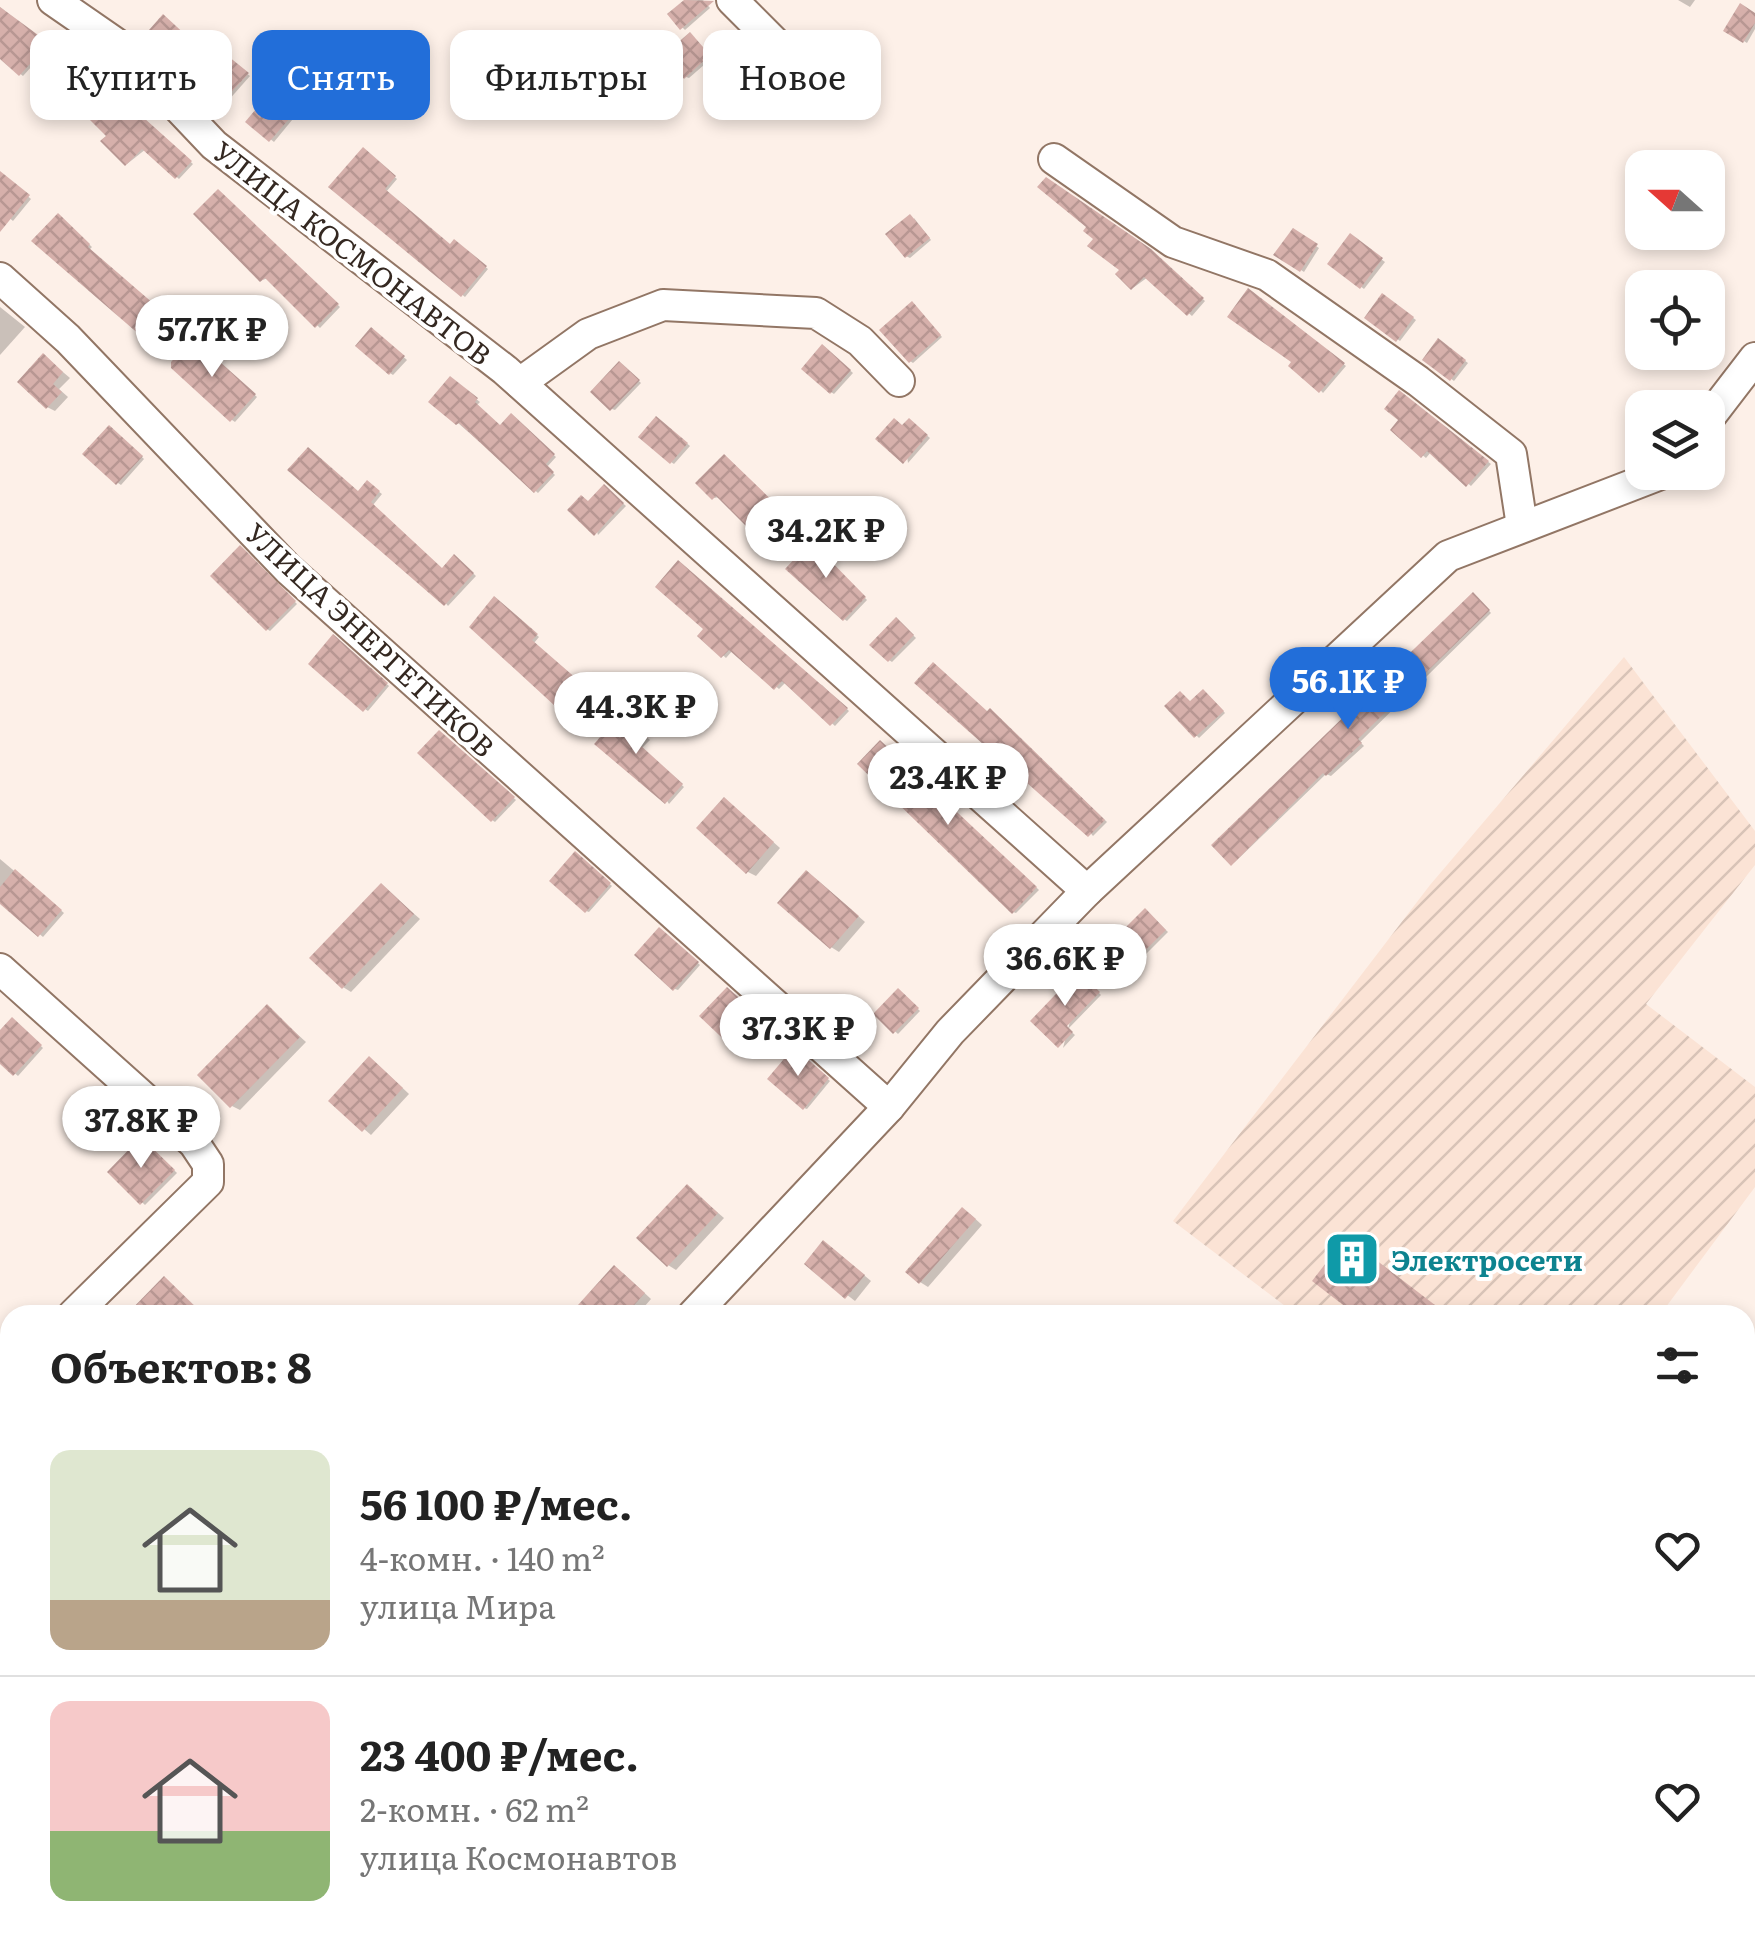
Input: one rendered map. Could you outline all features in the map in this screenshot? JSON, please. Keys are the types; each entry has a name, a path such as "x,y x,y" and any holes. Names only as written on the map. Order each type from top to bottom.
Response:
{"street":[{"name":"УЛИЦА КОСМОНАВТОВ","path":"53,0 121,47 214,146 520,383 1088,891"},
{"path":"732,0 762,30"},
{"path":"1054,159 1173,242 1267,275 1496,442 1511,454 1522,526"},
{"name":"УЛИЦА ЭНЕРГЕТИКОВ","path":"0,278 68,339 288,569 889,1107"},
{"name":"УЛИЦА КОСМОНАВТОВ","path":"520,383 588,334 663,304 816,312 860,341 900,381"},
{"path":"1725,397 1755,358"},
{"path":"702,1305 889,1107 950,1032 1088,891 1448,556 1625,487"},
{"path":"0,970 194,1143 208,1164 208,1182 84,1305"}],"shaded area":[{"path":"1624,657 1755,831 1755,865 1646,1004 1755,1087 1755,1187 1667,1305 1284,1305 1173,1221 1430,885"}],"building":[{"path":"684,0 714,1 680,30 667,14"},
{"path":"1740,3 1755,13 1755,23 1743,43 1723,31"},
{"path":"0,7 31,30 30,64 19,76 0,59"},
{"path":"163,14 180,30 149,30"},
{"path":"690,32 703,47 703,61 684,79 683,78 683,38"},
{"path":"232,59 249,73 232,91"},
{"path":"252,114 252,120 288,120 269,142 245,122"},
{"path":"90,120 146,120 192,161 175,179 142,149 125,166 100,141 106,136"},
{"path":"363,147 396,176 385,189 450,244 454,239 487,266 461,297 328,187"},
{"path":"0,171 30,195 0,232"},
{"path":"1046,177 1151,249 1204,298 1187,316 1144,277 1131,290 1115,274 1119,270 1087,246 1093,239 1083,231 1086,227 1037,187"},
{"path":"218,189 339,304 315,328 265,278 260,282 193,214"},
{"path":"58,213 90,244 88,247 169,317 148,342 31,241"},
{"path":"910,214 930,238 905,258 885,234"},
{"path":"1293,228 1318,244 1300,272 1273,255"},
{"path":"1350,233 1383,258 1360,289 1327,264"},
{"path":"1248,288 1345,363 1319,393 1288,366 1291,362 1227,317"},
{"path":"1382,293 1414,317 1396,342 1364,318"},
{"path":"912,301 941,335 909,363 879,330"},
{"path":"371,327 405,356 389,375 355,346"},
{"path":"193,338 256,394 230,422 171,368 171,362"},
{"path":"1438,338 1466,360 1450,381 1422,360"},
{"path":"822,344 851,370 830,394 801,369"},
{"path":"43,353 63,372 53,384 62,392 46,409 17,382"},
{"path":"619,361 640,380 610,411 590,392"},
{"path":"450,376 478,398 475,402 500,425 511,413 555,454 546,464 554,472 534,493 459,423 456,425 428,402"},
{"path":"1399,390 1489,461 1466,487 1427,451 1421,458 1390,430 1398,420 1384,409"},
{"path":"656,416 688,443 670,464 638,437"},
{"path":"894,418 902,425 909,418 928,435 903,464 875,439"},
{"path":"109,425 143,456 116,485 82,454"},
{"path":"308,447 358,491 367,480 380,491 371,502 442,568 454,554 474,573 444,606 287,470"},
{"path":"724,454 781,509 755,535 716,496 712,500 695,483"},
{"path":"604,484 624,503 594,536 567,510 581,495 588,501"},
{"path":"811,541 866,597 843,621 785,569"},
{"path":"240,545 296,601 266,631 210,576"},
{"path":"678,560 848,708 830,726 782,681 774,690 729,650 721,658 697,636 703,629 655,587"},
{"path":"1473,592 1490,610 1358,739 1362,743 1326,776 1323,773 1231,866 1211,845"},
{"path":"494,596 538,634 532,640 578,680 555,706 469,627"},
{"path":"896,617 914,635 888,662 869,645"},
{"path":"333,634 388,683 363,712 308,664"},
{"path":"933,662 987,711 990,708 1105,820 1088,837 914,683"},
{"path":"1203,689 1224,711 1194,738 1164,706 1180,691 1190,701"},
{"path":"623,714 648,737 640,745 683,784 665,804 594,744 601,736 596,731 611,715 617,720"},
{"path":"439,730 515,797 491,822 417,753"},
{"path":"880,740 1037,887 1012,914 857,764"},
{"path":"724,797 774,842 746,874 696,828"},
{"path":"575,851 611,883 585,913 549,881"},
{"path":"15,869 62,910 38,937 0,904 0,887"},
{"path":"806,870 859,916 830,949 777,903"},
{"path":"381,883 414,914 342,989 309,958"},
{"path":"1145,908 1166,930 1126,969 1105,948"},
{"path":"659,927 699,962 673,991 634,955"},
{"path":"1078,971 1100,992 1067,1026 1073,1032 1058,1048 1030,1021"},
{"path":"727,987 765,1021 736,1051 699,1016"},
{"path":"898,988 919,1008 893,1034 873,1014"},
{"path":"267,1004 300,1037 230,1108 197,1075"},
{"path":"12,1017 42,1045 13,1076 0,1064 0,1030"},
{"path":"794,1047 829,1078 803,1110 767,1079"},
{"path":"369,1056 403,1088 362,1132 328,1101"},
{"path":"141,1137 175,1170 140,1205 107,1172"},
{"path":"687,1184 718,1213 667,1267 636,1238"},
{"path":"962,1207 976,1219 919,1284 905,1272"},
{"name":"Электросети","path":"1346,1237 1435,1305 1343,1305 1312,1281"},
{"path":"823,1240 865,1275 845,1299 804,1264"},
{"path":"614,1265 645,1293 634,1305 578,1305"},
{"path":"164,1276 194,1305 136,1305"}],"place":[{"name":"Электросети","path":"1352,1259"}]}
